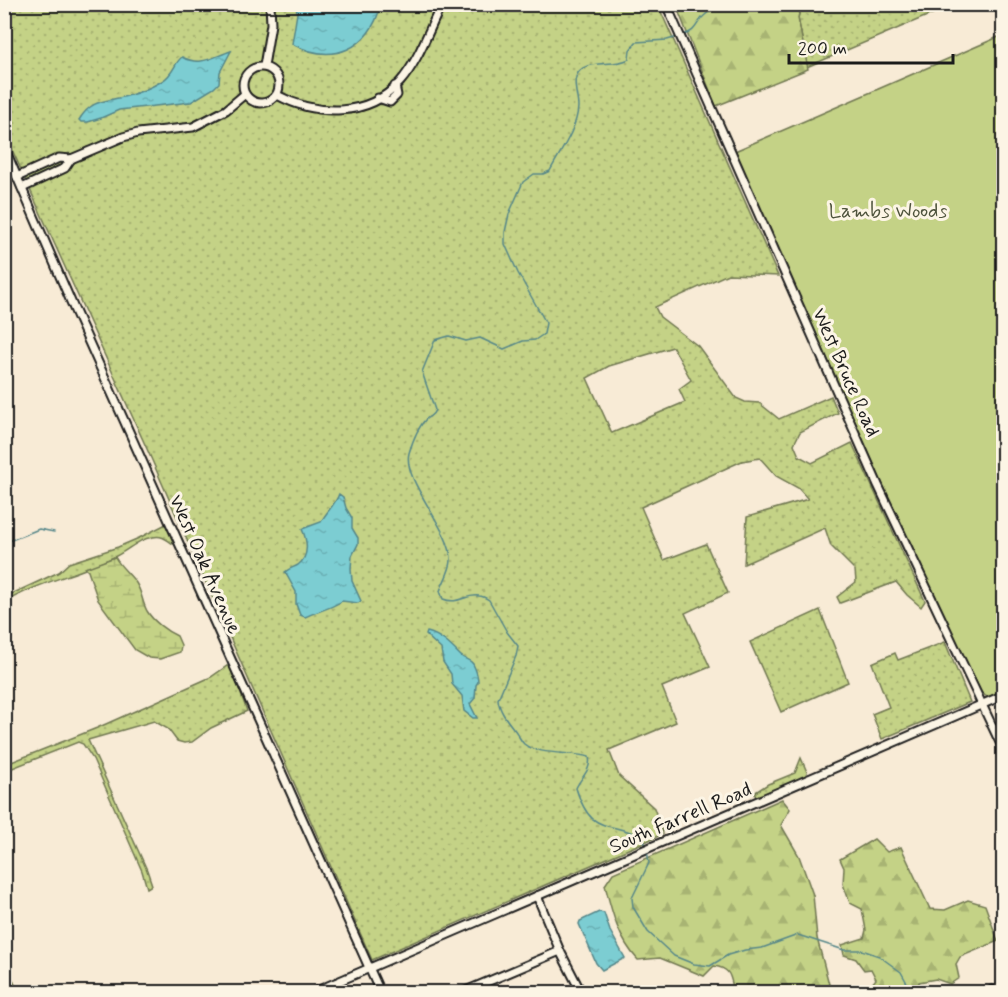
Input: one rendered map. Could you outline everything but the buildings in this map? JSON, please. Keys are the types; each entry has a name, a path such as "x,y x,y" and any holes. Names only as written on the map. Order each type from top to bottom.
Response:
{"street":[{"path":"264,66 271,24 270,4"},
{"path":"277,95 292,103 326,111 343,110 378,98 394,86 411,67 442,4"},
{"name":"West Bruce Road","path":"666,4 878,485 1004,750"},
{"path":"258,66 264,66 278,77 279,89 272,100 260,104 249,99 245,94 243,82 248,72 258,66"},
{"path":"17,177 59,158 71,159 123,137 138,133 194,127 226,110 245,94"},
{"name":"West Oak Avenue","path":"4,147 380,993"},
{"path":"22,188 65,168 71,159"},
{"name":"South Farrell Road","path":"314,993 1004,695"},
{"path":"537,896 581,993"},
{"path":"463,993 560,951"}],"green space":[{"path":"4,5 658,5 778,276 728,274 655,307 660,317 698,346 736,398 745,402 759,403 779,419 831,396 838,413 800,432 794,444 799,456 812,463 852,443 925,601 921,607 896,582 840,603 837,597 856,582 855,570 831,546 825,528 744,564 747,517 808,499 798,488 776,476 760,458 742,461 641,507 664,560 706,544 728,593 685,613 710,667 662,687 676,722 609,750 619,776 654,808 663,834 372,960 147,449 5,134","holes":["673,347 691,380 679,389 685,402 612,433 587,378 609,366"]},
{"path":"676,5 801,5 798,18 808,69 716,106"},
{"path":"801,5 953,5 807,67 798,18"},
{"name":"Lambs Woods","path":"1003,35 1003,691 987,697 978,690 898,519 735,151"},
{"path":"166,524 174,540 173,544 161,537 148,538 121,554 5,602 5,597 59,572 69,563 118,547"},
{"path":"115,557 136,583 150,615 177,636 181,645 180,652 160,659 149,658 135,650 98,600 85,568"},
{"path":"820,610 848,682 781,712 750,642"},
{"path":"945,642 970,702 882,739 872,714 889,707 872,663 895,653 898,660"},
{"path":"227,666 232,669 247,711 211,728 192,742 177,741 168,729 154,721 88,740 147,870 152,885 147,888 142,871 93,759 83,744 78,742 5,771 4,765 97,728 211,677"},
{"path":"801,758 807,772 805,778 757,798 754,793 768,784 795,773"},
{"path":"782,799 790,809 781,825 799,856 813,895 817,938 831,992 734,992 731,978 720,967 714,966 704,976 660,958 638,960 625,943 610,905 605,885 613,873"},
{"path":"874,839 887,852 901,847 930,909 945,910 968,900 985,905 998,941 960,957 956,964 959,978 950,984 936,979 919,982 919,992 831,992 850,986 872,984 876,979 871,969 864,970 856,959 844,955 842,945 864,938 866,930 862,909 850,903 843,884 844,868 840,859"},
{"path":"5,961 18,992 12,992 5,976"}],"water":[{"path":"296,4 381,5 368,33 358,43 335,53 322,53 292,44 297,13"},
{"path":"231,51 220,72 219,83 191,102 119,110 88,122 79,120 94,104 136,93 162,81 182,57 201,61"},
{"path":"339,494 343,497 352,518 352,528 358,538 351,568 352,581 361,601 358,603 342,601 305,617 300,615 296,604 296,592 285,572 298,565 306,553 302,529 321,522"},
{"path":"427,632 442,639 473,664 478,682 475,698 470,704 477,718 473,718 464,711 462,696 452,684 451,674 443,662 441,649 426,635"},
{"path":"599,912 604,913 610,931 625,958 602,970 596,963 579,924 580,921"}],"waterway":[{"path":"683,35 694,29 702,18 723,4"},
{"path":"646,846 642,836 600,823 587,812 576,788 588,770 589,757 530,748 524,744 503,714 498,699 518,646 507,632 489,600 482,596 453,601 443,599 440,591 451,564 449,548 413,477 409,464 409,453 420,426 435,410 422,372 435,340 449,336 466,341 480,338 504,349 523,341 535,340 544,334 546,323 518,273 505,244 505,232 509,214 523,182 534,174 550,171 575,124 578,107 576,76 588,66 617,63 629,59 630,50 636,42 678,37"},
{"path":"4,543 39,529 54,532"},
{"path":"647,850 649,863 632,898 633,907 648,932 674,956 694,964 710,966 728,955 762,948 798,935 844,950 862,950 879,956 901,972 907,983 906,992"}]}
